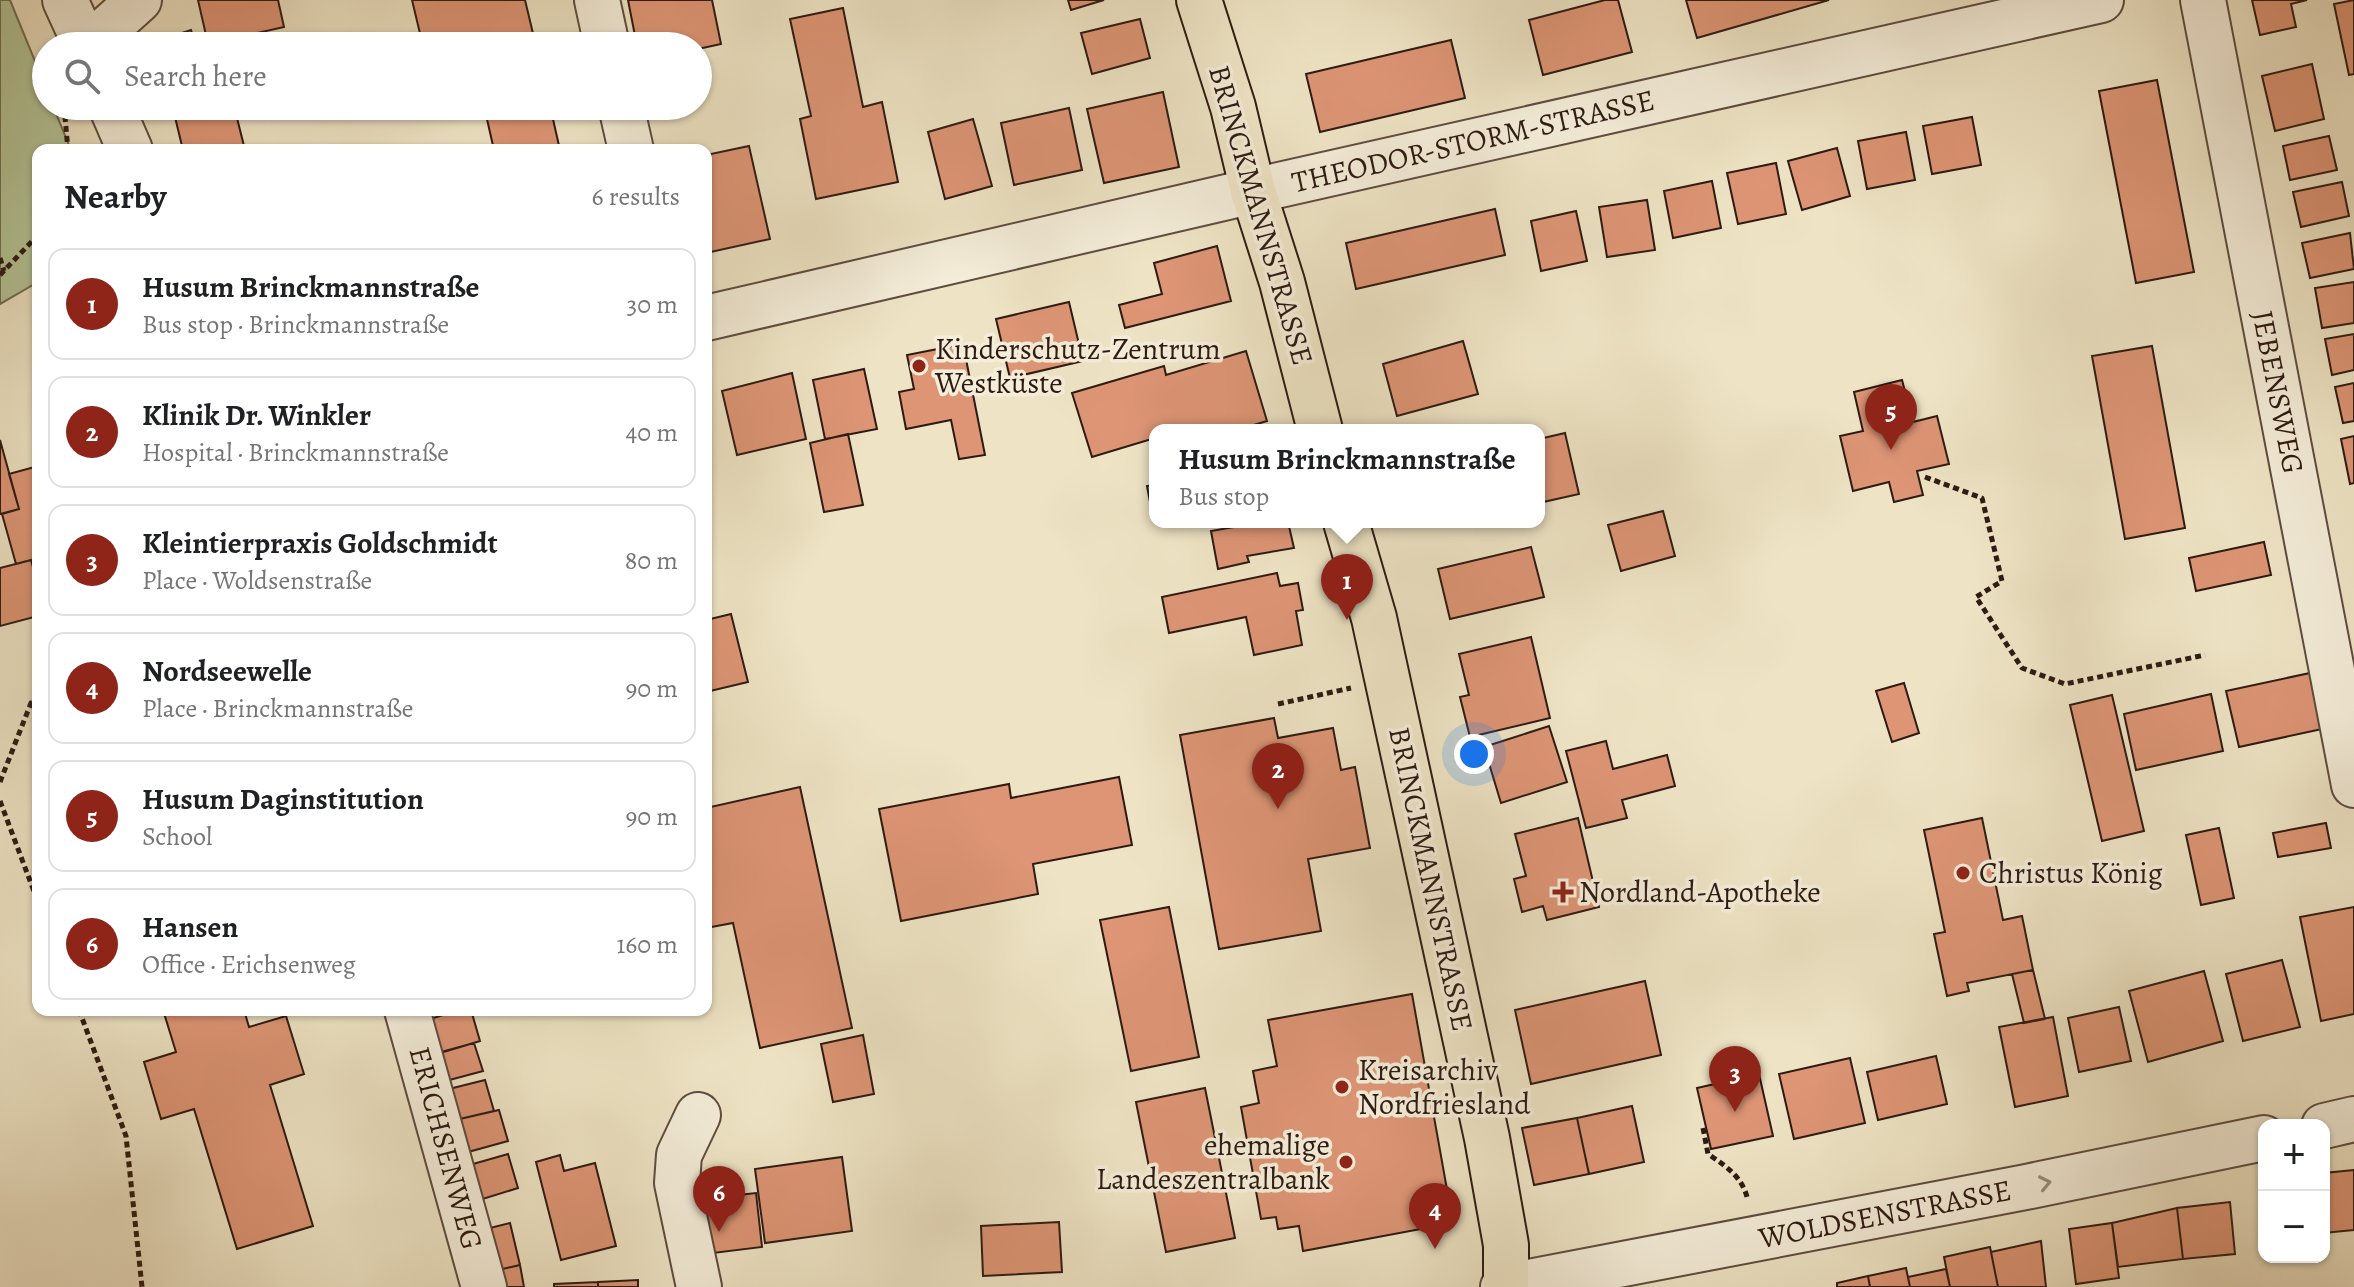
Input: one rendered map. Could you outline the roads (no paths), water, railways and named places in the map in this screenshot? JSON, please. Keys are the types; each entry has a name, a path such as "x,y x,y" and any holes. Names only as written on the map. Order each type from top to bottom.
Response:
{"main road":[{"name":"BRINCKMANNSTRASSE","path":"1199,0 1233,107 1253,191 1282,282 1318,424"},
{"name":"BRINCKMANNSTRASSE","path":"1348,528 1370,599 1487,1138 1506,1245 1505,1287"}],"street":[{"path":"65,0 80,32"},
{"path":"103,32 139,0"},
{"path":"597,0 604,32"},
{"name":"THEODOR-STORM-STRASSE","path":"712,317 2101,0"},
{"name":"JEBENSWEG","path":"2203,0 2354,785"},
{"path":"117,120 127,144"},
{"path":"624,120 630,144"},
{"name":"ERICHSENWEG","path":"409,1016 484,1287"},
{"path":"698,1115 679,1155 677,1183 699,1287"},
{"path":"2330,1125 2354,1119"},
{"name":"WOLDSENSTRASSE","path":"1505,1287 2258,1139"}],"place":[{"name":"Kinderschutz-Zentrum Westküste","path":"919,366"},
{"name":"Husum Daginstitution","path":"1891,450"},
{"name":"Husum Brinckmannstraße","path":"1347,620"},
{"name":"Klinik Dr. Winkler","path":"1278,809"},
{"name":"Christus König","path":"1963,873"},
{"name":"Nordland-Apotheke","path":"1563,892"},
{"name":"Kreisarchiv Nordfriesland","path":"1342,1087"},
{"name":"Kleintierpraxis Goldschmidt","path":"1735,1112"},
{"name":"ehemalige Landeszentralbank","path":"1346,1162"},
{"name":"Hansen","path":"719,1232"},
{"name":"Nordseewelle","path":"1435,1249"}]}
